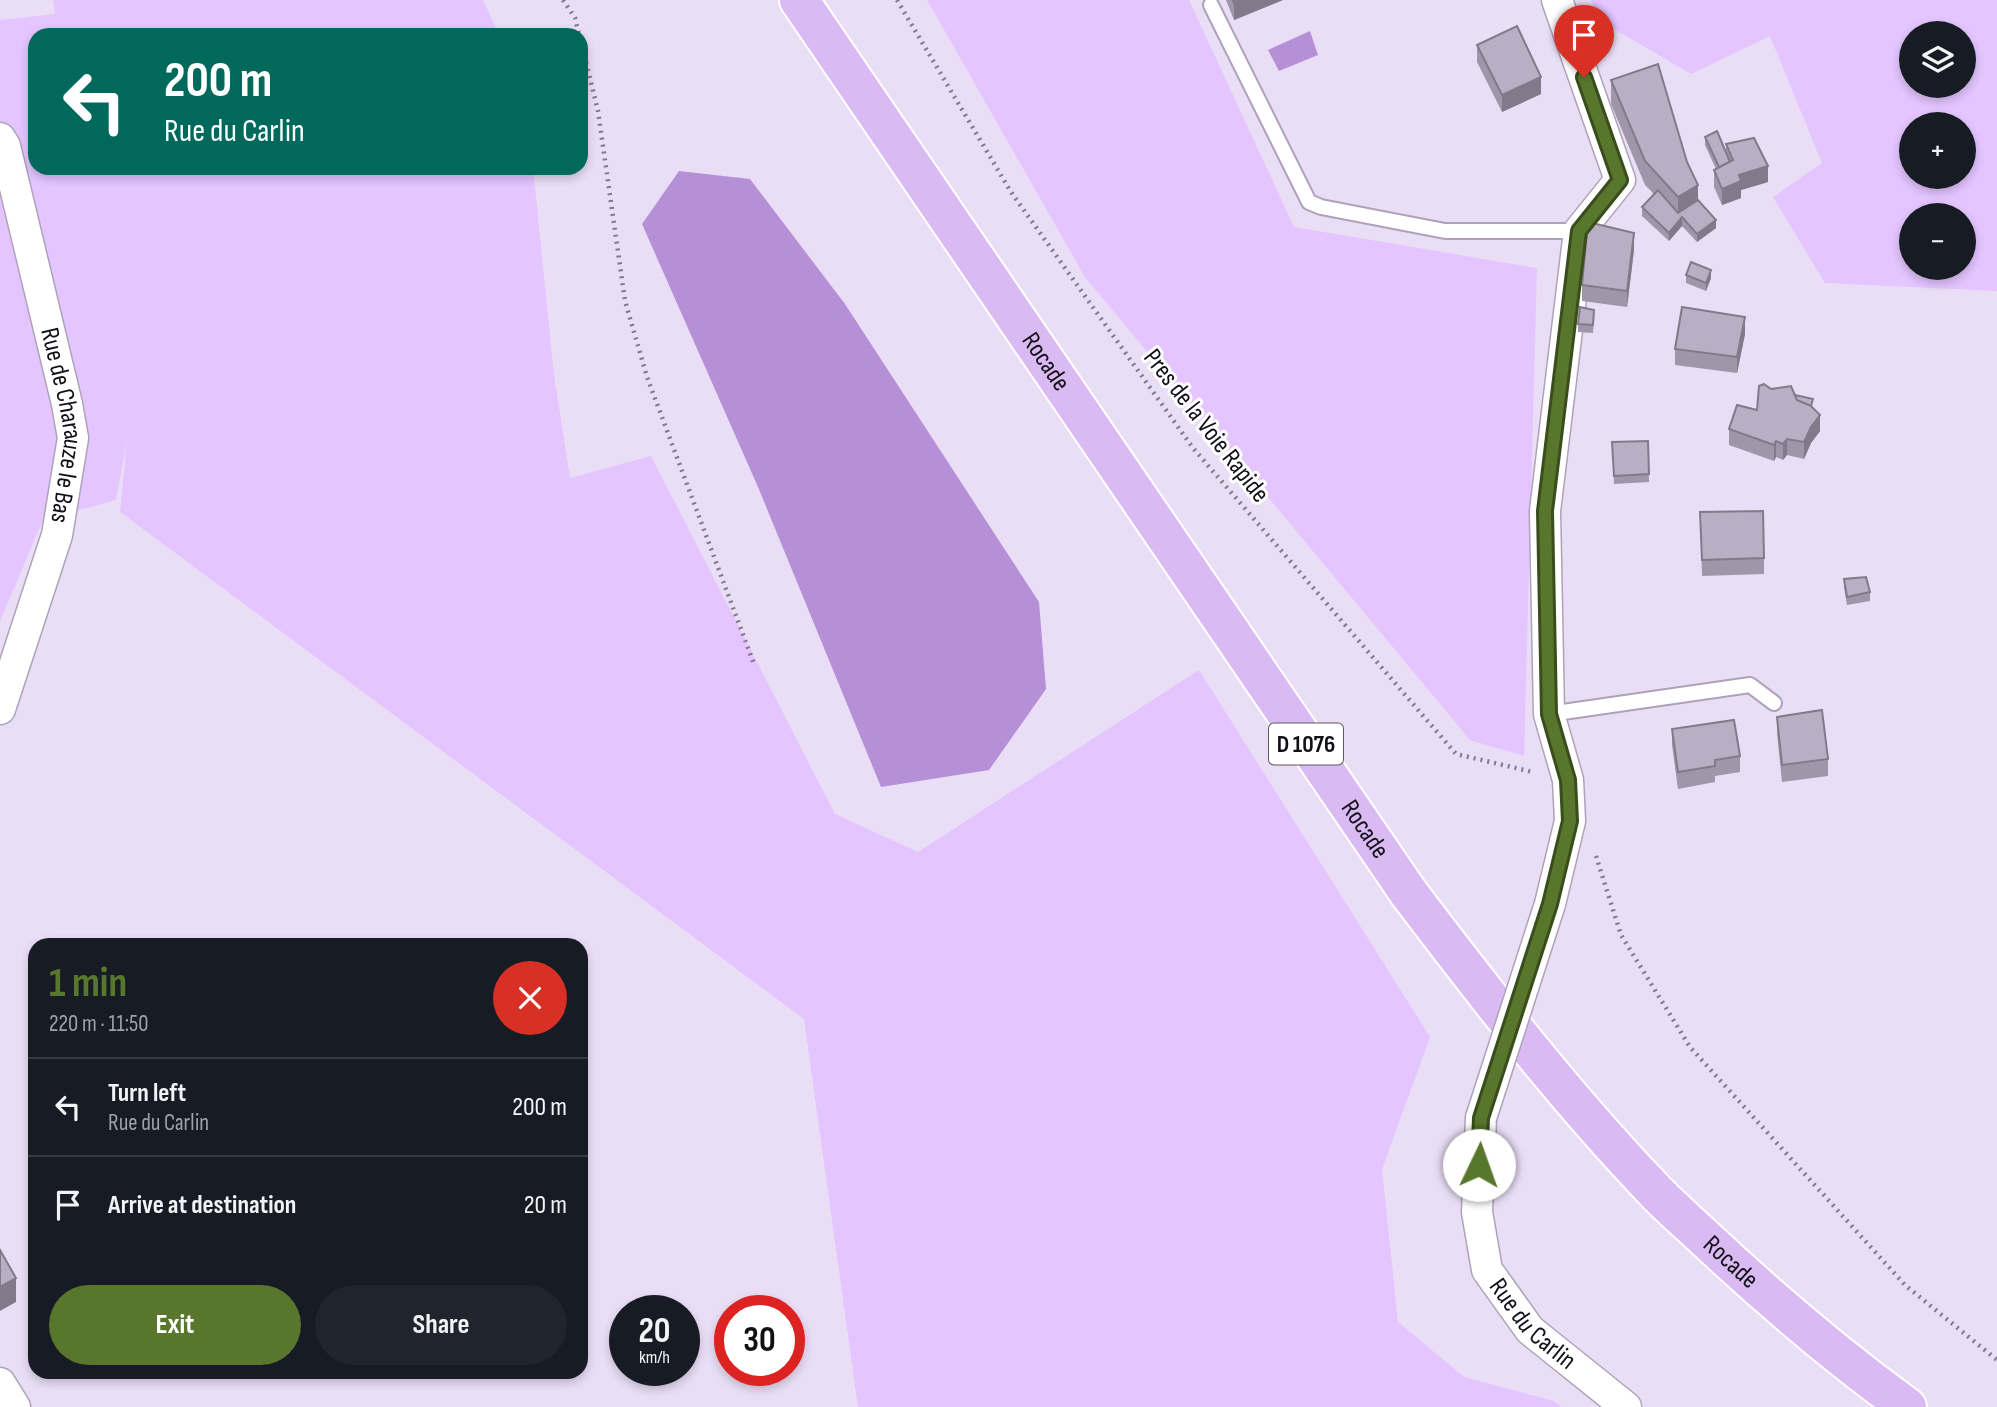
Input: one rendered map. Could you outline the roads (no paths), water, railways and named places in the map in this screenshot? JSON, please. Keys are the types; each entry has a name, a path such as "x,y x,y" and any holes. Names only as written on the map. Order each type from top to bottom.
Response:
{"main road":[{"name":"Rocade","path":"799,0 1408,892 1497,1010 1655,1191 1750,1281 1871,1381 1907,1407"}],"street":[{"path":"1557,0 1620,180 1579,231"},
{"name":"Rue de Charauze le Bas","path":"0,138 5,146 73,438 57,535 0,709"},
{"name":"Rue du Carlin","path":"1579,231 1545,511 1549,714 1568,780 1570,821 1550,904 1481,1118 1477,1212 1487,1270 1530,1329 1626,1407"},
{"path":"0,1383 15,1407"}],"lane":[{"path":"1211,5 1309,202 1321,207 1445,231 1579,231"},
{"path":"1549,714 1750,685 1774,703"}]}
